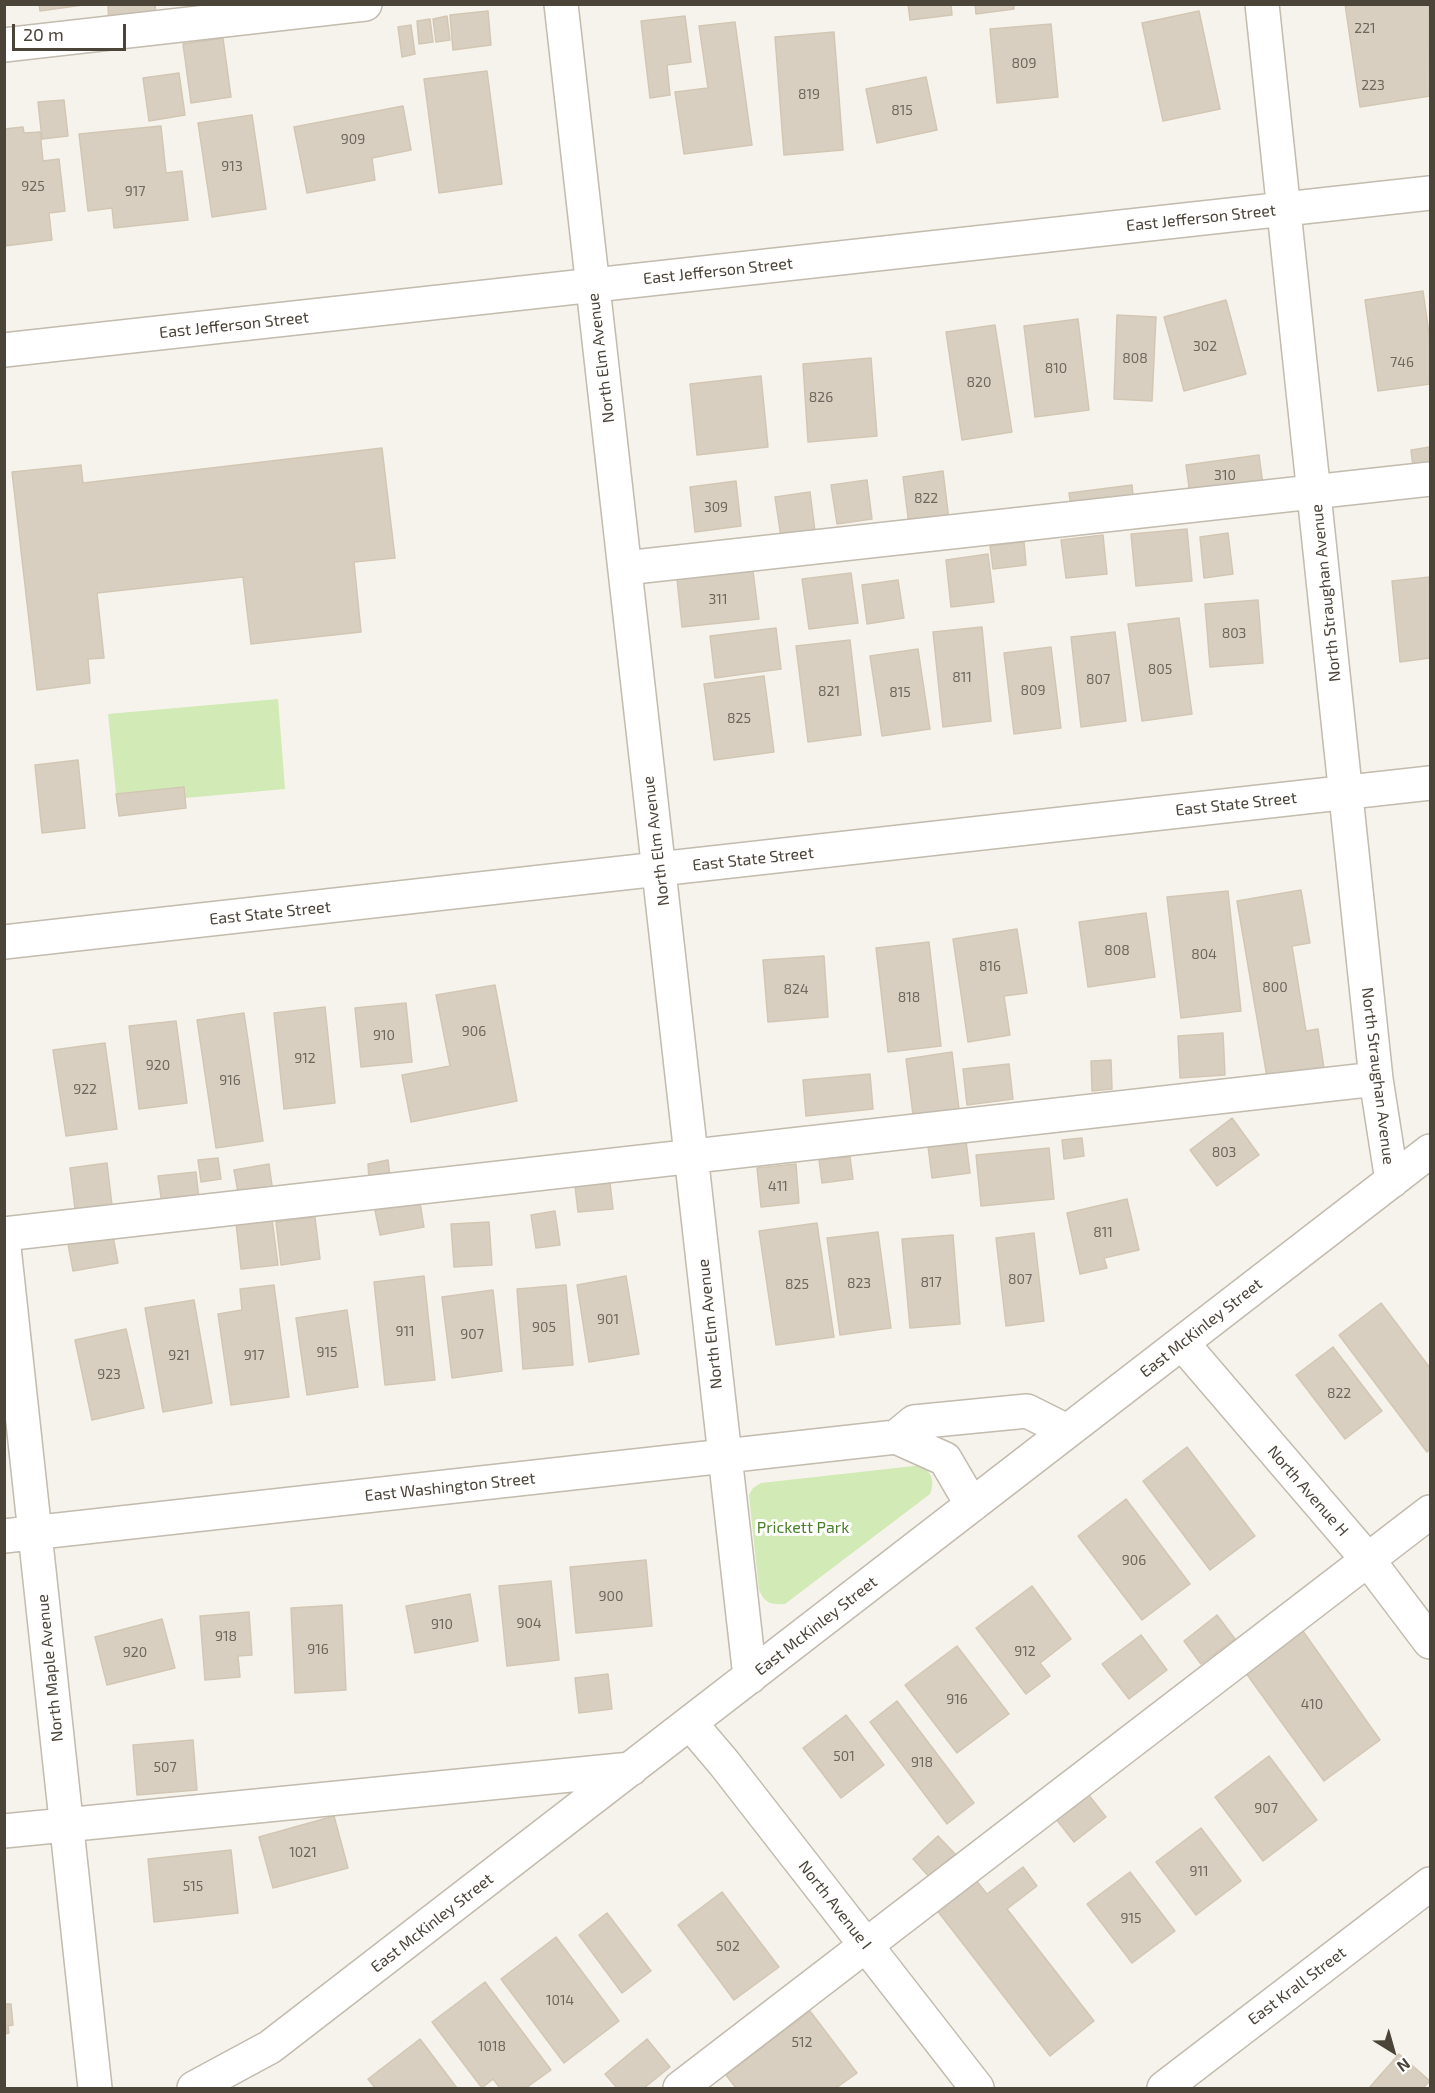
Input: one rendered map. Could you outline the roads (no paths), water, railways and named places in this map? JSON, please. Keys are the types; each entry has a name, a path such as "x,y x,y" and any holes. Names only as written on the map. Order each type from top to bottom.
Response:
{"street":[{"path":"4,45 365,4"},
{"name":"North Elm Avenue","path":"561,4 750,1677"},
{"name":"North Straughan Avenue","path":"1262,4 1376,1079 1392,1181"},
{"name":"East Jefferson Street","path":"4,350 1431,192"},
{"path":"625,568 1431,479"},
{"name":"East State Street","path":"4,942 1431,783"},
{"path":"4,1234 1376,1079"},
{"name":"East McKinley Street","path":"194,2088 270,2047 1431,1151"},
{"name":"North Maple Avenue","path":"4,1247 20,1534 67,1824 95,2088"},
{"name":"North Avenue H","path":"1182,1343 1368,1560 1431,1642"},
{"name":"East Washington Street","path":"20,1534 896,1437 914,1422 1027,1410 1067,1431"},
{"path":"896,1437 945,1459 972,1504"},
{"path":"680,2088 1431,1512"},
{"name":"North Avenue I","path":"690,1723 724,1763 977,2088"},
{"path":"4,1831 631,1769"},
{"name":"East Krall Street","path":"1164,2088 1431,1884"}],"park label":[{"name":"Prickett Park","path":"803,1528"}]}
